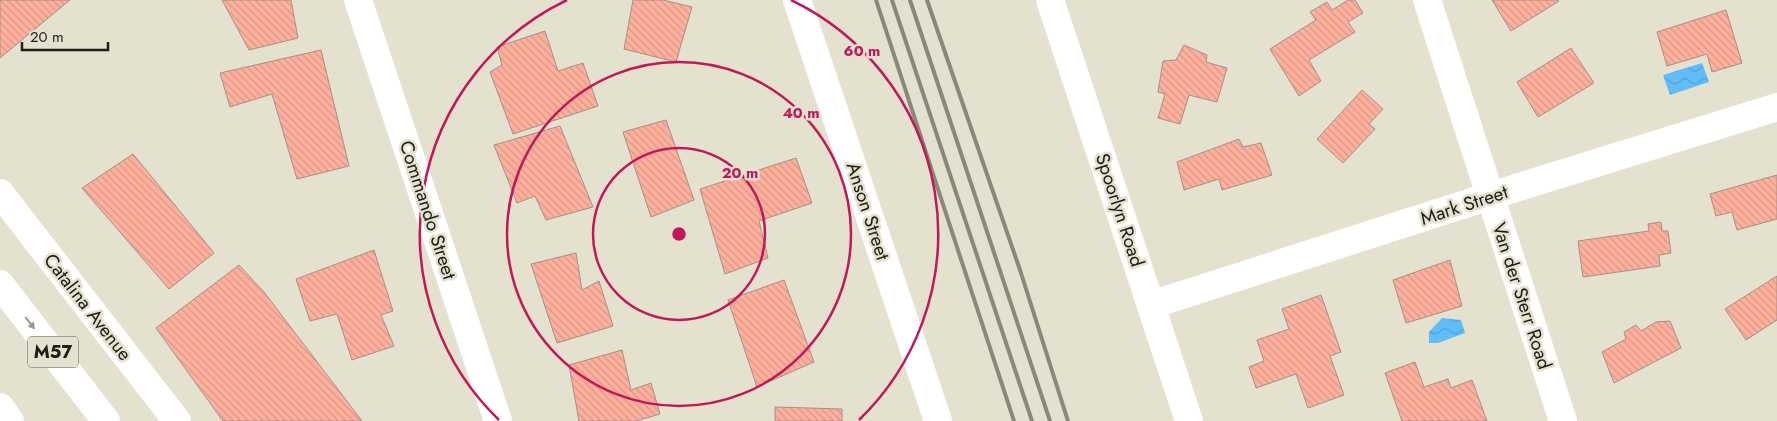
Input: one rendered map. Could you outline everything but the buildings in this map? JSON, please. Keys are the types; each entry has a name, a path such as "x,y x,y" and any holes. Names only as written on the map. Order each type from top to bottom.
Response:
{"street":[{"name":"Commando Street","path":"358,0 498,421"},
{"name":"Anson Street","path":"797,0 938,421"},
{"name":"Spoorlyn Road","path":"1050,0 1189,421"},
{"name":"Van der Sterr Road","path":"1426,0 1563,421"},
{"name":"Mark Street","path":"1151,305 1490,196 1777,107"},
{"name":"Catalina Avenue","path":"0,193 177,421"},
{"name":"M57","path":"0,284 106,421"},
{"path":"0,407 10,421"}],"water":[{"path":"1702,63 1709,82 1670,95 1663,75"},
{"path":"1442,318 1461,320 1465,333 1438,343 1429,343 1429,332"}],"railway":[{"path":"876,0 1014,421"},
{"path":"892,0 1032,421"},
{"path":"910,0 1050,421"},
{"path":"927,0 1020,270 1068,421"}]}
